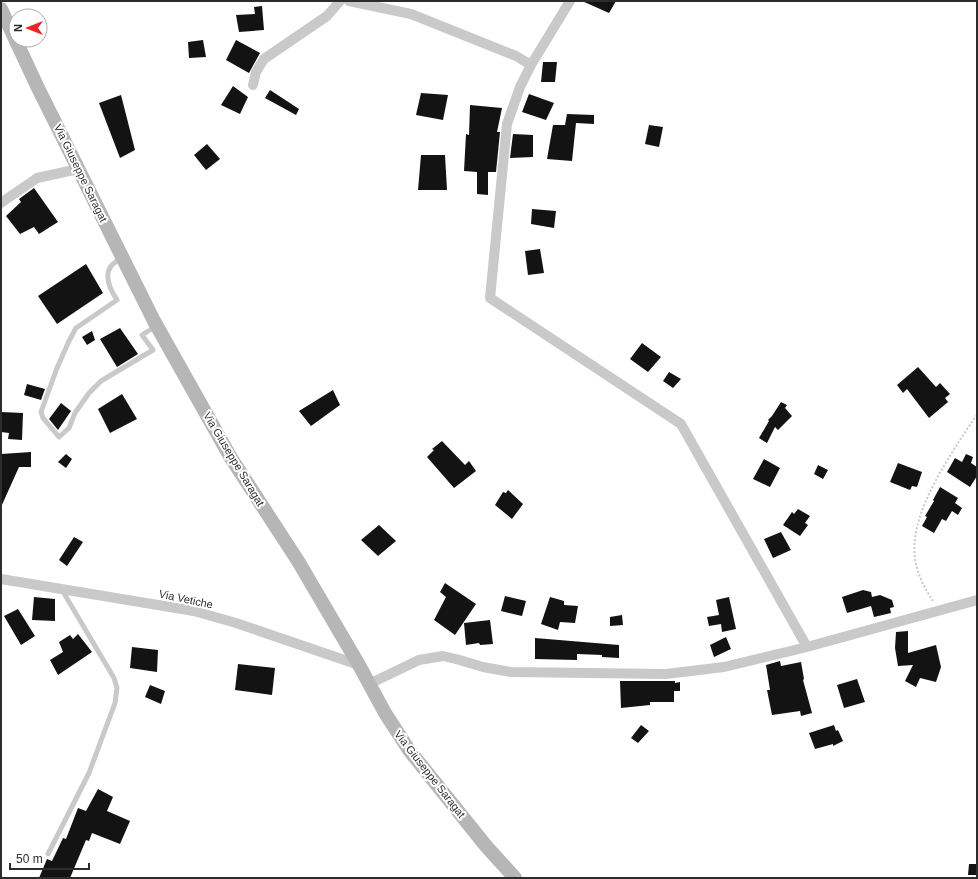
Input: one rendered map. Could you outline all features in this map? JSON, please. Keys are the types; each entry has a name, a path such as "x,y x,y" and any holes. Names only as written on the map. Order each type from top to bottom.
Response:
{"street":[{"path":"253,85 256,72 264,59 327,16 340,1"},
{"path":"349,1 411,14 509,53 531,65"},
{"path":"570,1 531,65 520,87 507,124 490,298 681,424 807,647"},
{"name":"Via Giuseppe Saragat","path":"1,9 122,257 157,325 231,458 298,561 359,665 385,713 409,750 486,846 515,878"},
{"path":"1,203 37,178 78,169"},
{"name":"Via Vetiche","path":"1,579 194,611 236,623 359,665"},
{"path":"369,684 419,660 443,656 456,658 483,667 511,672 666,674 724,666 807,647 977,600"}],"lane":[{"path":"122,257 110,267 108,275 108,286 116,300 76,328 69,341 41,412 43,418 59,436 69,428 75,413 89,393 101,381 153,350 142,335 157,325"},
{"path":"48,854 89,773 115,703 117,688 114,678 62,589"}],"path":[{"path":"938,611 918,573 915,559 915,543 919,521 926,501 943,466 977,415"}],"building":[{"path":"582,1 616,1 609,13"},
{"path":"262,6 264,30 239,32 236,15 255,14 254,7"},
{"path":"203,40 206,57 189,58 188,42"},
{"path":"236,40 260,53 249,73 226,60"},
{"path":"543,62 557,62 555,82 541,82"},
{"path":"233,86 248,97 240,114 221,105"},
{"path":"270,90 299,109 296,115 265,98"},
{"path":"421,93 448,95 443,120 416,115"},
{"path":"529,94 554,103 546,120 522,112"},
{"path":"121,95 135,150 120,158 99,103"},
{"path":"470,105 502,108 497,132 500,132 496,172 488,172 488,195 477,194 477,172 464,171 466,134 469,135"},
{"path":"567,114 594,115 594,124 576,123 572,161 547,159 553,125 565,125"},
{"path":"649,125 663,127 659,147 645,144"},
{"path":"513,134 533,135 533,157 510,158"},
{"path":"207,144 220,159 206,170 194,155"},
{"path":"421,155 445,155 447,190 418,190"},
{"path":"34,188 58,222 39,234 34,227 20,234 6,216 21,202 19,199"},
{"path":"532,209 556,211 554,228 531,224"},
{"path":"540,249 544,273 528,275 525,251"},
{"path":"86,264 103,293 57,324 38,296"},
{"path":"120,328 138,354 117,367 100,339"},
{"path":"92,331 95,340 87,345 82,337"},
{"path":"642,343 661,357 648,372 630,359"},
{"path":"918,367 936,387 940,383 950,394 945,398 948,402 929,418 907,389 903,393 897,385"},
{"path":"669,372 681,379 673,388 663,381"},
{"path":"27,384 45,389 41,400 24,395"},
{"path":"333,390 340,405 311,426 299,411"},
{"path":"122,394 137,419 110,433 98,409"},
{"path":"781,402 787,405 785,408 792,416 778,430 775,427 767,443 759,438 769,421 768,420"},
{"path":"61,403 71,411 58,430 49,419"},
{"path":"1,412 23,413 22,440 8,439 9,433 1,432"},
{"path":"442,441 465,465 469,461 476,471 454,488 427,457 434,450 432,449"},
{"path":"31,452 31,467 19,467 1,507 1,454"},
{"path":"66,454 72,459 66,468 58,462"},
{"path":"966,454 973,457 971,463 977,467 977,476 970,487 947,472 955,458 962,462"},
{"path":"764,459 780,468 770,487 753,479"},
{"path":"898,463 922,472 917,487 912,486 910,490 890,482"},
{"path":"818,465 828,470 823,479 814,474"},
{"path":"940,487 958,498 955,503 962,508 958,515 952,511 946,521 942,519 934,533 922,526 927,517 925,516"},
{"path":"508,490 523,504 512,519 495,505 503,492 506,493"},
{"path":"798,509 810,516 805,523 808,525 800,536 783,525 792,512 794,514"},
{"path":"379,525 396,541 378,556 361,540"},
{"path":"781,532 791,550 773,558 764,539"},
{"path":"74,537 83,542 67,566 59,560"},
{"path":"445,583 476,604 455,635 434,620 446,597 440,592"},
{"path":"863,590 871,592 872,597 880,595 892,600 894,607 890,608 891,613 874,617 871,606 847,613 842,597"},
{"path":"505,596 526,601 522,616 501,611"},
{"path":"34,597 55,599 55,621 32,620"},
{"path":"550,597 564,601 564,605 578,606 575,623 560,622 558,630 541,624"},
{"path":"729,597 736,629 722,632 721,624 709,626 707,617 719,615 716,600"},
{"path":"18,609 35,636 21,645 4,616"},
{"path":"622,615 623,625 610,626 610,617"},
{"path":"490,620 493,644 480,645 479,643 466,645 464,623"},
{"path":"908,631 908,653 936,645 941,667 936,682 920,678 916,687 905,681 913,665 898,666 895,648 896,632"},
{"path":"78,634 92,652 58,675 50,660 63,652 59,642 70,635 73,639"},
{"path":"726,637 731,649 714,657 710,645"},
{"path":"535,638 619,645 619,658 602,657 602,655 577,654 577,660 535,659"},
{"path":"132,647 158,650 157,672 130,668"},
{"path":"780,661 781,666 801,662 803,680 812,713 801,716 800,711 772,715 767,690 770,690 766,665"},
{"path":"238,664 275,668 272,695 235,690"},
{"path":"857,679 865,702 844,708 837,685"},
{"path":"620,681 675,681 675,683 680,682 680,691 674,691 674,702 650,702 650,705 621,708"},
{"path":"150,685 165,691 161,704 145,697"},
{"path":"641,725 649,731 638,743 631,738"},
{"path":"834,725 843,741 833,746 833,744 815,749 809,733"},
{"path":"98,789 113,797 107,811 130,821 120,844 92,833 89,841 86,840 70,878 39,878 47,859 52,861 63,838 66,839 78,808 86,811"},
{"path":"969,864 977,864 977,875 968,875"}]}
